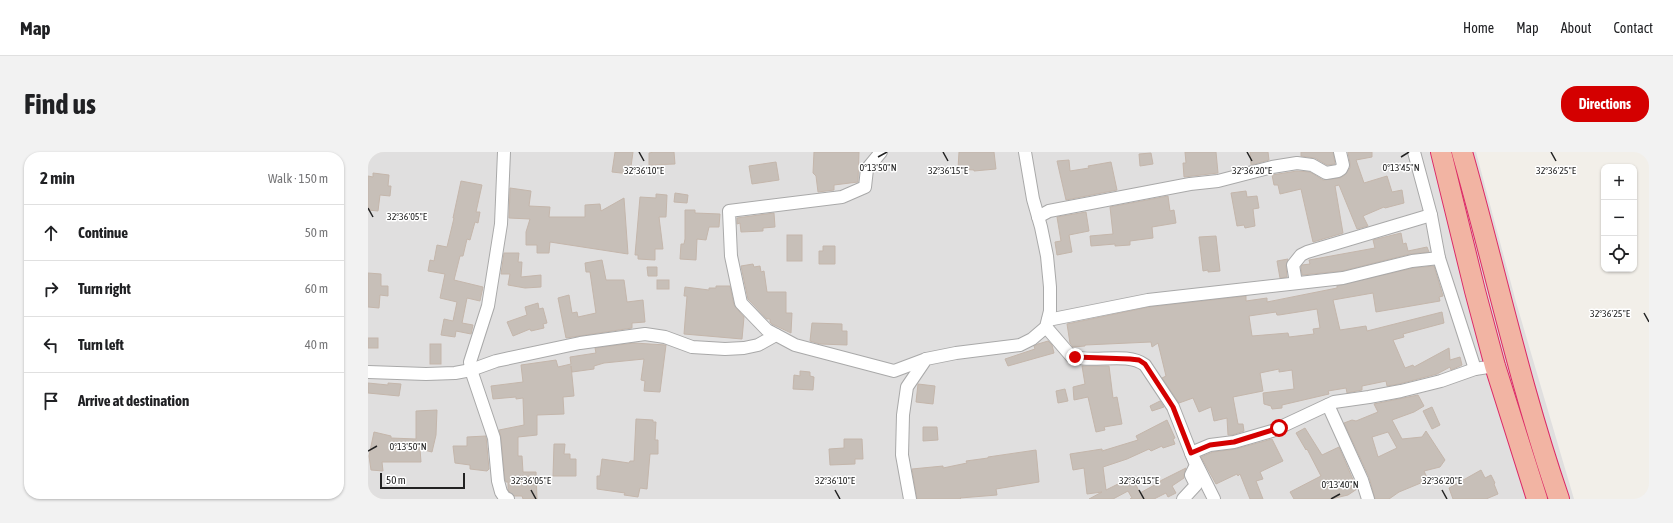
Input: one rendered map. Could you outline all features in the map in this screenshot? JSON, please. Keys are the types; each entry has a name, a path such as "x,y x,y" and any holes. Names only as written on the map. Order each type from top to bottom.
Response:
{"highway":[{"path":"1441,152 1495,366 1537,499"},
{"path":"1462,152 1485,234 1515,353 1548,468 1559,499"}],"street":[{"path":"504,152 501,224 488,306 471,358 471,370 494,438 496,471 501,492 506,499"},
{"path":"881,152 867,170 865,187 842,197 730,211 731,256 741,303 768,330 795,345 894,370 926,359 956,352 1020,345 1032,339 1047,323 1050,311 1050,287 1047,256 1033,199 1025,152"},
{"path":"1038,217 1049,211 1190,184 1218,181 1272,167 1297,163 1312,165 1326,173 1338,171 1343,165 1340,152"},
{"path":"1414,152 1431,215 1439,258 1475,369"},
{"path":"1296,283 1293,265 1301,255 1306,252 1431,215"},
{"path":"1047,323 1148,300 1343,278 1412,261 1439,258"},
{"path":"1047,323 1070,356 1091,359 1130,359 1139,360 1145,364 1173,407 1196,465 1191,475 1196,485 1183,499"},
{"path":"368,372 426,374 471,370 496,361 580,343 630,335 656,335 692,347 725,349 744,348 758,345 776,335"},
{"path":"910,499 902,455 903,415 907,387 926,359"},
{"path":"1191,453 1210,445 1234,442 1262,434 1334,402 1369,398 1401,391 1441,381 1475,369 1495,366"},
{"path":"894,370 907,387"},
{"path":"1328,405 1362,480 1368,499"},
{"path":"1191,453 1214,499"}],"shaded area":[{"path":"368,152 1476,152 1516,302 1574,499 368,499"}],"building":[{"path":"615,152 633,152 630,174 612,172"},
{"path":"674,152 675,164 649,165 649,153"},
{"path":"814,152 859,152 858,182 834,185 834,190 818,192 816,176 813,173"},
{"path":"959,152 994,152 996,169 974,171 958,169"},
{"path":"1185,152 1216,152 1218,173 1184,177 1183,163 1186,163"},
{"path":"1250,152 1268,152 1269,160 1251,165"},
{"path":"1301,152 1333,152 1335,164 1327,165 1315,158 1301,156"},
{"path":"1348,152 1372,152 1372,157 1356,160 1364,183 1387,176 1392,192 1402,190 1404,203 1384,207 1363,216 1368,226 1357,229 1339,185 1335,186 1343,233 1313,242 1301,189 1280,194 1278,185 1274,185 1272,175 1297,171 1310,172 1323,180 1340,178 1345,175 1350,168"},
{"path":"1151,153 1153,164 1140,166 1139,154"},
{"path":"1069,160 1070,171 1111,162 1117,190 1066,200 1057,161"},
{"path":"776,162 779,180 752,184 749,166"},
{"path":"373,173 389,175 388,186 391,186 390,196 380,195 378,211 368,210 368,176 373,177"},
{"path":"461,181 482,185 476,212 480,212 478,223 475,222 470,240 467,239 463,256 460,256 454,280 483,287 480,301 467,298 462,323 473,325 471,334 456,331 455,337 441,335 444,319 453,321 457,302 440,298 445,274 428,271 430,260 434,261 437,245 447,247"},
{"path":"510,188 531,191 529,206 550,207 549,217 585,217 585,205 600,204 601,211 624,198 628,254 550,242 549,253 537,253 537,245 526,245 526,232 530,219 509,218"},
{"path":"1246,191 1247,197 1257,196 1259,208 1253,209 1255,226 1245,228 1244,225 1237,226 1231,193"},
{"path":"675,193 688,195 687,203 674,202"},
{"path":"656,194 667,195 666,217 659,217 663,249 655,249 655,260 638,259 638,255 635,255 640,197 656,198"},
{"path":"1168,196 1170,211 1174,210 1176,223 1152,227 1153,238 1130,241 1130,245 1115,246 1115,244 1091,246 1090,236 1113,234 1110,207"},
{"path":"685,210 695,210 695,213 720,214 719,227 709,227 706,240 697,239 696,260 680,259 681,244 684,244 685,239"},
{"path":"1086,212 1089,231 1069,235 1072,252 1057,255 1055,242 1061,241 1057,217"},
{"path":"774,213 775,227 763,228 763,231 741,232 740,223 737,224 737,218"},
{"path":"1401,233 1403,244 1406,243 1408,251 1427,247 1429,252 1410,254 1342,271 1302,275 1301,267 1302,265 1310,264 1309,260 1375,248 1373,240"},
{"path":"787,235 802,235 802,261 787,261"},
{"path":"1216,236 1220,271 1203,271 1199,237"},
{"path":"823,246 835,246 835,264 819,264 819,251 823,251"},
{"path":"504,253 519,253 518,262 522,262 521,277 541,275 541,287 525,288 508,285 510,274 501,274"},
{"path":"1288,259 1286,266 1287,277 1280,278 1277,261"},
{"path":"602,260 606,280 624,280 627,302 643,300 645,322 632,323 632,328 566,338 558,298 569,295 572,313 577,312 578,317 596,313 590,272 586,272 585,263"},
{"path":"753,264 754,267 760,266 761,272 764,271 767,292 786,292 786,313 792,313 791,333 772,324 770,319 767,319 748,299 741,266"},
{"path":"1434,266 1443,296 1439,297 1440,301 1376,312 1373,293 1333,300 1340,330 1366,326 1367,331 1442,312 1444,323 1403,334 1404,337 1393,340 1405,368 1413,365 1414,367 1449,348 1450,360 1460,357 1462,365 1451,370 1450,367 1437,374 1399,384 1387,386 1386,381 1362,386 1362,390 1347,393 1346,388 1328,391 1329,394 1282,405 1282,408 1272,409 1271,406 1264,404 1263,393 1294,389 1292,370 1279,372 1279,369 1260,373 1263,391 1233,397 1238,424 1243,424 1244,431 1232,435 1228,435 1227,418 1214,421 1211,407 1199,412 1193,398 1179,403 1162,378 1166,376 1158,343 1152,347 1151,342 1085,345 1073,347 1070,343 1067,324 1149,307 1246,296 1246,301 1267,298 1267,302 1337,288 1337,286 1413,268","holes":["1317,309 1320,328 1313,329 1314,334 1289,337 1288,333 1252,336 1249,316 1276,312 1277,315 1279,315"]},
{"path":"647,267 657,267 657,276 648,276"},
{"path":"368,273 381,274 381,286 388,286 388,296 380,295 379,308 368,307"},
{"path":"657,280 669,280 669,289 657,289"},
{"path":"716,286 730,286 734,305 744,317 742,339 684,334 687,296 684,296 685,287 709,290 709,288 716,288"},
{"path":"538,303 539,309 543,308 547,323 543,324 544,328 531,331 530,329 513,336 507,322 527,315 525,307"},
{"path":"812,323 842,324 842,331 847,331 847,345 820,344 810,341"},
{"path":"368,338 378,338 378,348 368,348"},
{"path":"1048,341 1052,345 1054,353 1008,366 1005,359 1035,349 1034,346"},
{"path":"634,343 666,345 660,392 644,391 645,381 641,380 644,359 604,363 594,366 594,369 572,372 571,366 574,396 563,397 564,414 537,415 537,435 518,437 518,456 522,456 523,472 536,472 537,499 523,499 522,496 514,496 508,490 508,482 505,480 499,430 524,425 523,398 516,399 516,397 493,399 491,386 523,382 521,365 556,360 558,367 571,364 570,357 596,353 595,348"},
{"path":"430,344 441,344 441,364 430,364"},
{"path":"1082,366 1109,366 1113,398 1117,397 1122,424 1104,427 1105,430 1096,432 1088,397 1074,400 1073,387 1085,384"},
{"path":"800,371 810,372 810,376 814,377 813,390 793,389 794,375 800,376"},
{"path":"368,383 388,385 388,383 401,384 399,396 368,393"},
{"path":"918,384 935,386 933,404 916,402"},
{"path":"1065,389 1068,401 1058,403 1056,391"},
{"path":"1418,395 1424,406 1414,412 1392,420 1402,439 1422,437 1426,431 1445,460 1440,467 1424,471 1428,480 1399,492 1389,499 1375,499 1369,477 1344,423 1352,420 1356,421 1378,412 1374,404","holes":["1388,432 1397,448 1378,457 1372,437"]},
{"path":"1160,401 1164,407 1152,411 1150,406"},
{"path":"1432,407 1440,425 1432,429 1423,411"},
{"path":"437,410 436,435 432,452 420,449 421,462 382,462 383,471 371,470 369,456 374,432 391,436 391,438 416,439 416,411"},
{"path":"636,419 653,420 653,422 656,422 655,440 658,440 658,454 650,454 647,489 640,488 638,497 624,495 625,493 597,489 597,476 600,476 602,459 629,463 630,461 634,461"},
{"path":"1167,420 1175,438 1173,439 1175,444 1163,448 1162,446 1151,451 1149,449 1127,459 1103,467 1106,490 1132,477 1140,493 1186,468 1184,478 1172,486 1176,493 1168,497 1166,493 1154,499 1130,499 1132,498 1128,491 1113,499 1089,499 1102,492 1087,494 1084,468 1073,470 1070,454 1102,449 1102,451 1138,440 1136,436"},
{"path":"923,427 937,427 938,440 923,441"},
{"path":"1305,428 1322,455 1339,447 1357,489 1348,495 1331,499 1294,499 1290,492 1321,476 1307,449 1306,450 1296,433"},
{"path":"486,436 489,469 487,471 470,469 470,465 455,463 453,446 467,446 467,437"},
{"path":"844,439 862,439 863,459 855,459 855,464 830,465 829,449 844,448"},
{"path":"1272,439 1283,461 1260,472 1263,479 1256,481 1263,499 1250,499 1240,474 1216,484 1201,457 1213,452 1236,449"},
{"path":"554,444 565,444 564,454 570,454 570,459 576,459 576,476 553,476"},
{"path":"1036,450 1039,482 996,489 997,495 960,498 961,499 917,499 912,469 943,466 943,468 967,463 966,461"},
{"path":"1481,470 1485,478 1491,475 1498,494 1486,499 1453,499 1449,488"}],"route":[{"path":"1075,357 1091,359 1130,359 1139,360 1145,364 1173,407 1191,453 1210,445 1234,442 1279,428"}]}
